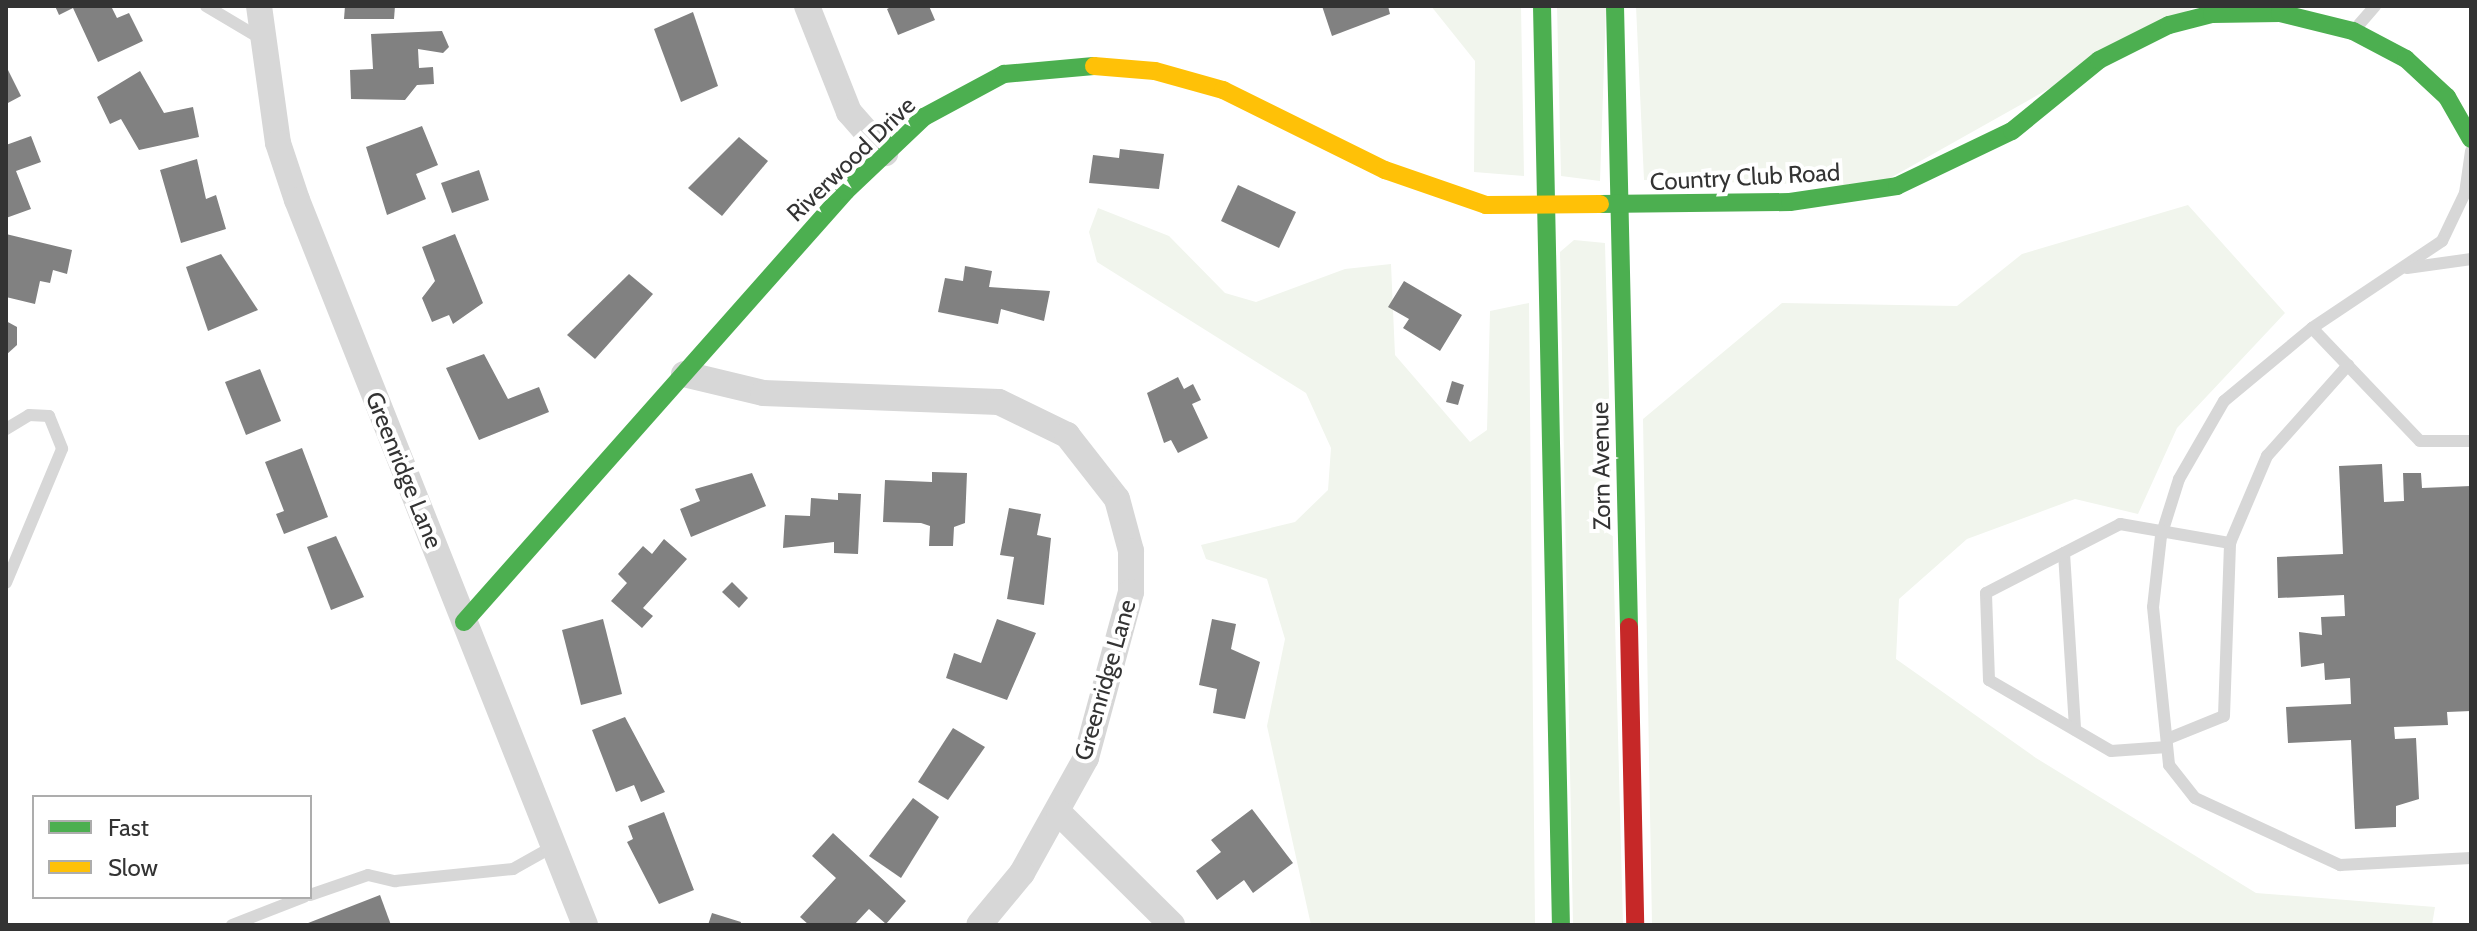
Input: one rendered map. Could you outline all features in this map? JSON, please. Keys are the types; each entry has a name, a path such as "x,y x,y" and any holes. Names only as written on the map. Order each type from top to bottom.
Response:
{"street":[{"name":"Greenridge Lane","path":"259,6 260,38 278,143 297,200 585,925"},
{"path":"807,6 849,112 885,153"},
{"name":"Zorn Avenue","path":"1542,6 1561,925"},
{"name":"Zorn Avenue","path":"1615,6 1635,925"},
{"name":"Country Club Road","path":"1547,210 1790,202 1897,186 1957,163 2012,131 2099,60 2188,19 2280,13 2353,31 2436,84 2471,139"},
{"name":"Riverwood Drive","path":"464,622 885,153 924,117 987,79 1071,64 1122,65 1223,90 1441,194 1547,210"},
{"name":"Greenridge Lane","path":"684,374 763,393 999,402 1052,424 1094,462 1128,531 1131,592 1086,758 1059,813 979,925"},
{"path":"1059,813 1172,925"}],"lane":[{"path":"206,6 260,38"},
{"path":"2353,31 2375,6"},
{"path":"2471,151 2465,193 2442,241 2406,268 2312,328 2224,401 2179,479 2161,536 2153,607 2169,765 2195,798 2340,865 2471,858"},
{"path":"2406,268 2471,259"},
{"path":"2312,328 2420,441 2471,441"},
{"path":"2230,543 2161,536 2120,524 1986,593 1989,680 2111,751 2167,743 2224,716 2230,543 2267,456 2348,365"},
{"path":"6,429 29,415 49,416 62,449 6,583"},
{"path":"2064,553 2075,730"},
{"path":"312,894 368,875 395,881 513,869 554,846"},
{"path":"232,925 299,899"}],"shaded area":[{"path":"1431,6 1521,6 1524,176 1474,172 1475,61"},
{"path":"1557,6 1606,6 1600,181 1561,176"},
{"path":"1636,6 2196,6 1876,186 1644,180"},
{"path":"2188,205 2285,313 2177,428 2138,514 2075,499 1967,539 1899,599 1896,659 2036,758 2256,893 2435,907 2432,925 1652,925 1643,419 1782,303 1957,306 2022,254"},
{"path":"1098,208 1169,236 1225,293 1256,302 1345,269 1391,264 1395,355 1470,442 1487,430 1490,311 1529,303 1535,925 1311,925 1267,726 1285,639 1267,579 1206,559 1201,545 1295,522 1328,490 1331,448 1306,393 1097,262 1089,232"},
{"path":"1574,240 1605,243 1623,925 1573,925 1560,252"}],"building":[{"path":"55,6 111,6 117,18 129,13 143,41 98,62 73,8 59,15"},
{"path":"345,6 395,6 394,19 344,19"},
{"path":"893,6 929,6 935,20 898,35 887,9"},
{"path":"1322,6 1388,6 1390,14 1332,36"},
{"path":"693,12 718,86 681,102 654,29"},
{"path":"442,31 449,47 443,53 418,49 419,68 433,67 434,84 417,85 405,100 351,99 350,70 373,69 371,34"},
{"path":"6,66 21,96 6,104"},
{"path":"140,71 164,113 193,107 199,137 139,150 121,119 110,124 97,97"},
{"path":"422,126 438,165 416,174 426,199 387,215 366,147"},
{"path":"31,136 41,162 16,171 31,209 6,218 6,145"},
{"path":"739,137 768,161 722,216 688,188"},
{"path":"1120,149 1164,154 1159,189 1089,183 1093,155 1119,158"},
{"path":"197,159 206,199 216,195 226,229 181,243 160,170"},
{"path":"479,170 489,200 452,213 441,183"},
{"path":"1238,185 1296,212 1279,248 1221,221"},
{"path":"6,234 72,250 67,274 53,270 50,283 40,281 35,304 6,297"},
{"path":"455,234 483,303 453,324 449,315 432,322 422,298 435,281 422,247"},
{"path":"221,254 258,310 208,331 186,267"},
{"path":"965,266 992,271 989,287 1050,291 1044,321 1001,309 998,324 938,312 945,278 963,281"},
{"path":"629,274 653,294 595,359 567,335"},
{"path":"1404,281 1462,315 1440,351 1403,328 1409,319 1388,307"},
{"path":"6,321 17,327 17,345 6,355"},
{"path":"484,354 508,399 539,387 549,412 479,440 446,368"},
{"path":"260,369 281,421 246,435 225,382"},
{"path":"1178,377 1184,389 1193,384 1201,400 1192,404 1208,438 1178,453 1171,440 1164,443 1147,393"},
{"path":"1452,381 1464,385 1458,405 1446,402"},
{"path":"302,448 328,517 284,534 276,514 284,511 265,462"},
{"path":"2382,464 2384,502 2404,501 2403,473 2421,473 2422,488 2471,486 2471,711 2447,712 2448,725 2394,727 2395,739 2416,738 2419,799 2396,806 2396,827 2355,829 2351,740 2288,743 2286,707 2351,704 2350,678 2325,680 2324,663 2301,667 2299,632 2322,635 2321,617 2345,616 2344,595 2278,598 2277,557 2343,554 2339,466"},
{"path":"932,472 967,473 965,523 954,527 953,546 929,546 930,526 883,522 885,480 932,482"},
{"path":"752,473 766,506 691,537 680,509 700,501 695,489"},
{"path":"838,493 861,494 858,554 834,553 834,542 783,548 785,515 810,516 811,498 838,500"},
{"path":"1009,508 1041,514 1037,535 1051,538 1044,605 1007,599 1014,557 1000,555"},
{"path":"336,536 364,597 331,610 307,547"},
{"path":"664,539 687,559 643,608 653,616 642,628 611,601 627,583 618,574 643,546 652,554"},
{"path":"732,582 748,598 739,608 722,592"},
{"path":"603,619 622,694 581,705 562,630"},
{"path":"997,619 1036,633 1007,700 946,678 954,653 981,663"},
{"path":"1212,619 1236,624 1231,649 1260,662 1245,719 1213,713 1217,689 1199,685"},
{"path":"625,717 665,792 641,802 634,785 616,792 592,730"},
{"path":"953,728 985,747 948,800 918,782"},
{"path":"913,798 939,817 901,878 869,856"},
{"path":"1252,809 1293,863 1253,893 1244,880 1217,900 1196,871 1221,852 1211,840"},
{"path":"664,812 694,890 659,904 627,842 633,839 628,826"},
{"path":"833,833 906,901 886,924 869,909 854,925 809,925 800,917 836,878 812,856"},
{"path":"380,895 391,925 303,925"},
{"path":"712,913 741,922 740,925 708,925"}],"traffic: fast":[{"path":"1542,6 1561,925"},
{"path":"1615,6 1629,627"},
{"path":"1600,204 1790,202 1897,186 2012,131 2099,60 2169,25 2212,14 2280,13 2353,31 2406,59 2447,97 2471,139"},
{"path":"464,622 846,191 924,117 1004,74 1094,66"}],"traffic: slow":[{"path":"1094,66 1155,71 1223,90 1385,170 1486,205 1600,204"}],"traffic: jam":[{"path":"1629,627 1635,925"}]}
